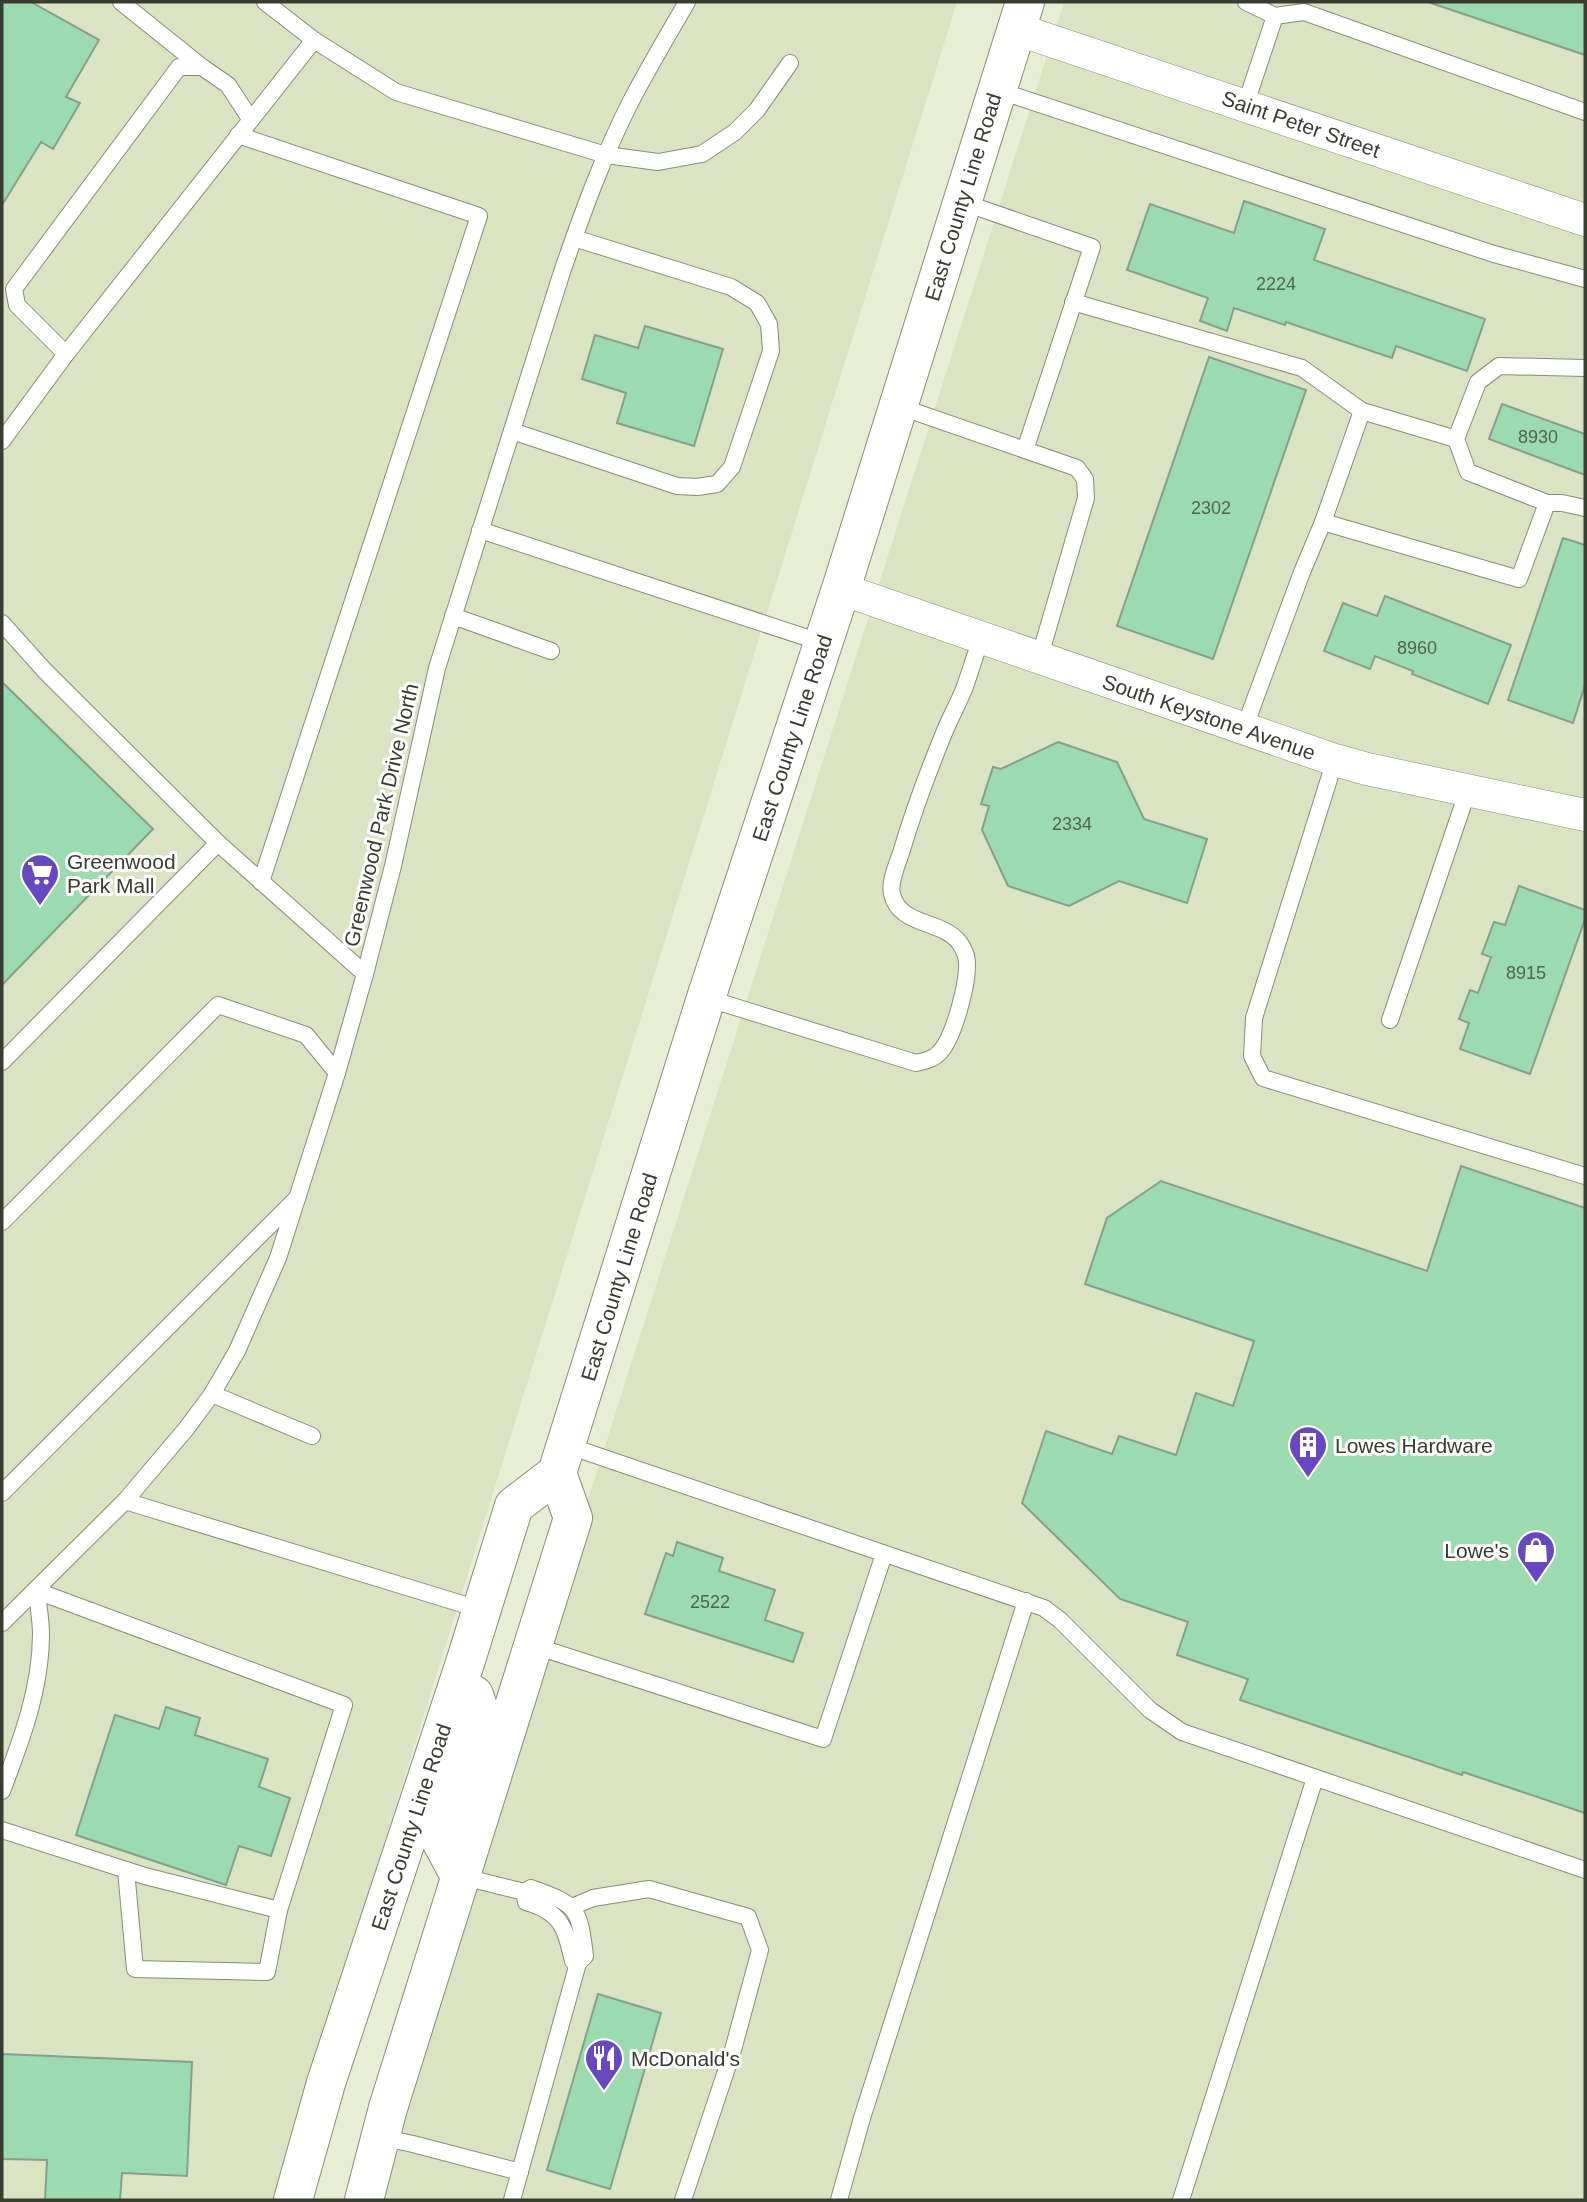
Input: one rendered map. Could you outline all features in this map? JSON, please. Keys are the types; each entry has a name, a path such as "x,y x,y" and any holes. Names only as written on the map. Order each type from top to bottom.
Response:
{"main road":[{"name":"East County Line Road","path":"293,2200 326,2083 514,1506 562,1459 706,998 841,589 1021,15"},
{"path":"364,2200 380,2137 573,1518 562,1459"},
{"path":"460,1876 439,1837 478,1707 465,1663"}],"street":[{"name":"Saint Peter Street","path":"1021,15 1245,106 1585,220"},
{"name":"South Keystone Avenue","path":"841,589 1335,760 1585,815"}],"lane":[{"path":"121,2 228,85 251,120"},
{"path":"265,2 314,40 396,92 606,155 658,162 702,154 735,132 757,110 790,64"},
{"name":"Greenwood Park Drive North","path":"2,1623 125,1501 186,1429 212,1394 237,1350 278,1258 337,1073 365,974 393,866 437,668 574,237 606,155 631,101 687,2"},
{"path":"1246,2 1304,12 1585,112"},
{"path":"1245,106 1287,10"},
{"path":"2,441 66,354 314,40"},
{"path":"66,354 17,305 14,289 178,67 202,67"},
{"path":"997,90 1494,254 1585,279"},
{"path":"238,135 478,216 261,882"},
{"path":"962,202 1092,247 1025,450"},
{"path":"512,431 677,486 717,484 732,467 768,363 771,351 769,324 757,303 731,287 574,237"},
{"path":"1073,302 1302,368 1362,411 1456,439"},
{"path":"1585,368 1499,366 1478,382 1456,439 1468,472 1547,503 1585,508"},
{"path":"898,406 1077,468 1085,479 1086,498 1039,659"},
{"path":"1244,729 1362,411"},
{"path":"1323,522 1519,579 1547,503"},
{"path":"480,530 823,643"},
{"path":"453,616 551,651"},
{"path":"2,623 45,671 218,843 365,974"},
{"path":"706,998 916,1063 930,1059 940,1052 951,1035 961,1002 966,956 960,942 950,933 908,916 898,907 891,893 894,874 914,811 964,690 981,639"},
{"path":"1335,760 1254,1018 1252,1056 1263,1078 1585,1176"},
{"path":"1390,1020 1468,790"},
{"path":"2,1062 218,843"},
{"path":"2,1222 218,1005 306,1035 337,1073"},
{"path":"2,1493 299,1196"},
{"path":"212,1394 312,1436"},
{"path":"562,1459 884,1554 1044,1608 1060,1620 1150,1710 1182,1732 1585,1870"},
{"path":"125,1501 482,1610"},
{"path":"532,1646 823,1739 884,1554"},
{"path":"2,1791 6,1768 33,1700 41,1633 37,1591 344,1705 279,1910 267,1972 135,1969 125,1870"},
{"path":"839,2200 862,2118 1026,1601"},
{"path":"1181,2200 1315,1778"},
{"path":"2,1830 125,1870 279,1910"},
{"path":"460,1876 524,1892 531,1888 564,1901 572,1907 577,1917 585,1956 578,1963 512,2200"},
{"path":"572,1907 593,1898 649,1889 748,1917 760,1950 733,2050 683,2200"},
{"path":"524,1892 526,1902 551,1913 564,1926 573,1961 578,1963"},
{"path":"380,2137 520,2172"}],"shaded area":[{"path":"2,2 957,2 273,2200 2,2200"},
{"path":"1064,2 1585,2 1585,2200 384,2200 430,2005 536,1663"}],"building":[{"path":"2,2 31,2 99,40 66,97 80,103 53,149 41,142 2,205"},
{"path":"1428,2 1585,2 1585,55"},
{"path":"1244,201 1325,229 1314,260 1485,319 1467,371 1396,346 1392,358 1286,322 1285,325 1234,308 1227,331 1200,321 1208,298 1127,270 1150,204 1234,233"},
{"path":"645,326 723,349 694,446 617,423 626,393 582,379 595,335 638,348"},
{"path":"1209,357 1306,390 1213,659 1117,626"},
{"path":"1502,404 1585,434 1585,475 1489,439"},
{"path":"1563,538 1585,545 1585,685 1573,723 1508,700"},
{"path":"1385,596 1511,645 1488,704 1412,674 1413,671 1375,656 1370,669 1324,651 1343,603 1377,616"},
{"name":"Greenwood Park Mall","path":"2,682 153,829 2,985"},
{"path":"1058,742 1117,762 1144,819 1207,839 1187,903 1119,881 1069,906 1008,886 982,830 989,806 981,804 993,767 1001,769"},
{"path":"1519,886 1585,910 1585,919 1530,1074 1460,1049 1469,1023 1459,1019 1470,990 1478,993 1491,957 1482,954 1494,922 1505,925"},
{"name":"Lowes Hardware","path":"1461,1166 1585,1208 1585,1813 1463,1772 1462,1775 1240,1700 1248,1679 1177,1655 1188,1622 1120,1599 1022,1503 1046,1431 1112,1454 1119,1436 1176,1455 1196,1393 1233,1406 1254,1341 1085,1284 1107,1218 1161,1181 1427,1271"},
{"path":"677,1542 723,1558 719,1571 775,1590 765,1620 803,1633 793,1662 645,1614 666,1553 673,1556"},
{"path":"166,1707 200,1718 195,1735 268,1759 259,1787 290,1798 271,1856 239,1846 226,1885 76,1835 115,1715 159,1729"},
{"name":"McDonald's","path":"598,1994 661,2013 610,2189 547,2170"},
{"path":"2,2054 192,2062 187,2176 122,2173 120,2200 45,2200 47,2160 2,2159"}],"place":[{"name":"Greenwood Park Mall","path":"40,907"},
{"name":"Lowes Hardware","path":"1308,1479"},
{"name":"Lowe's","path":"1536,1584"},
{"name":"McDonald's","path":"604,2092"}]}
